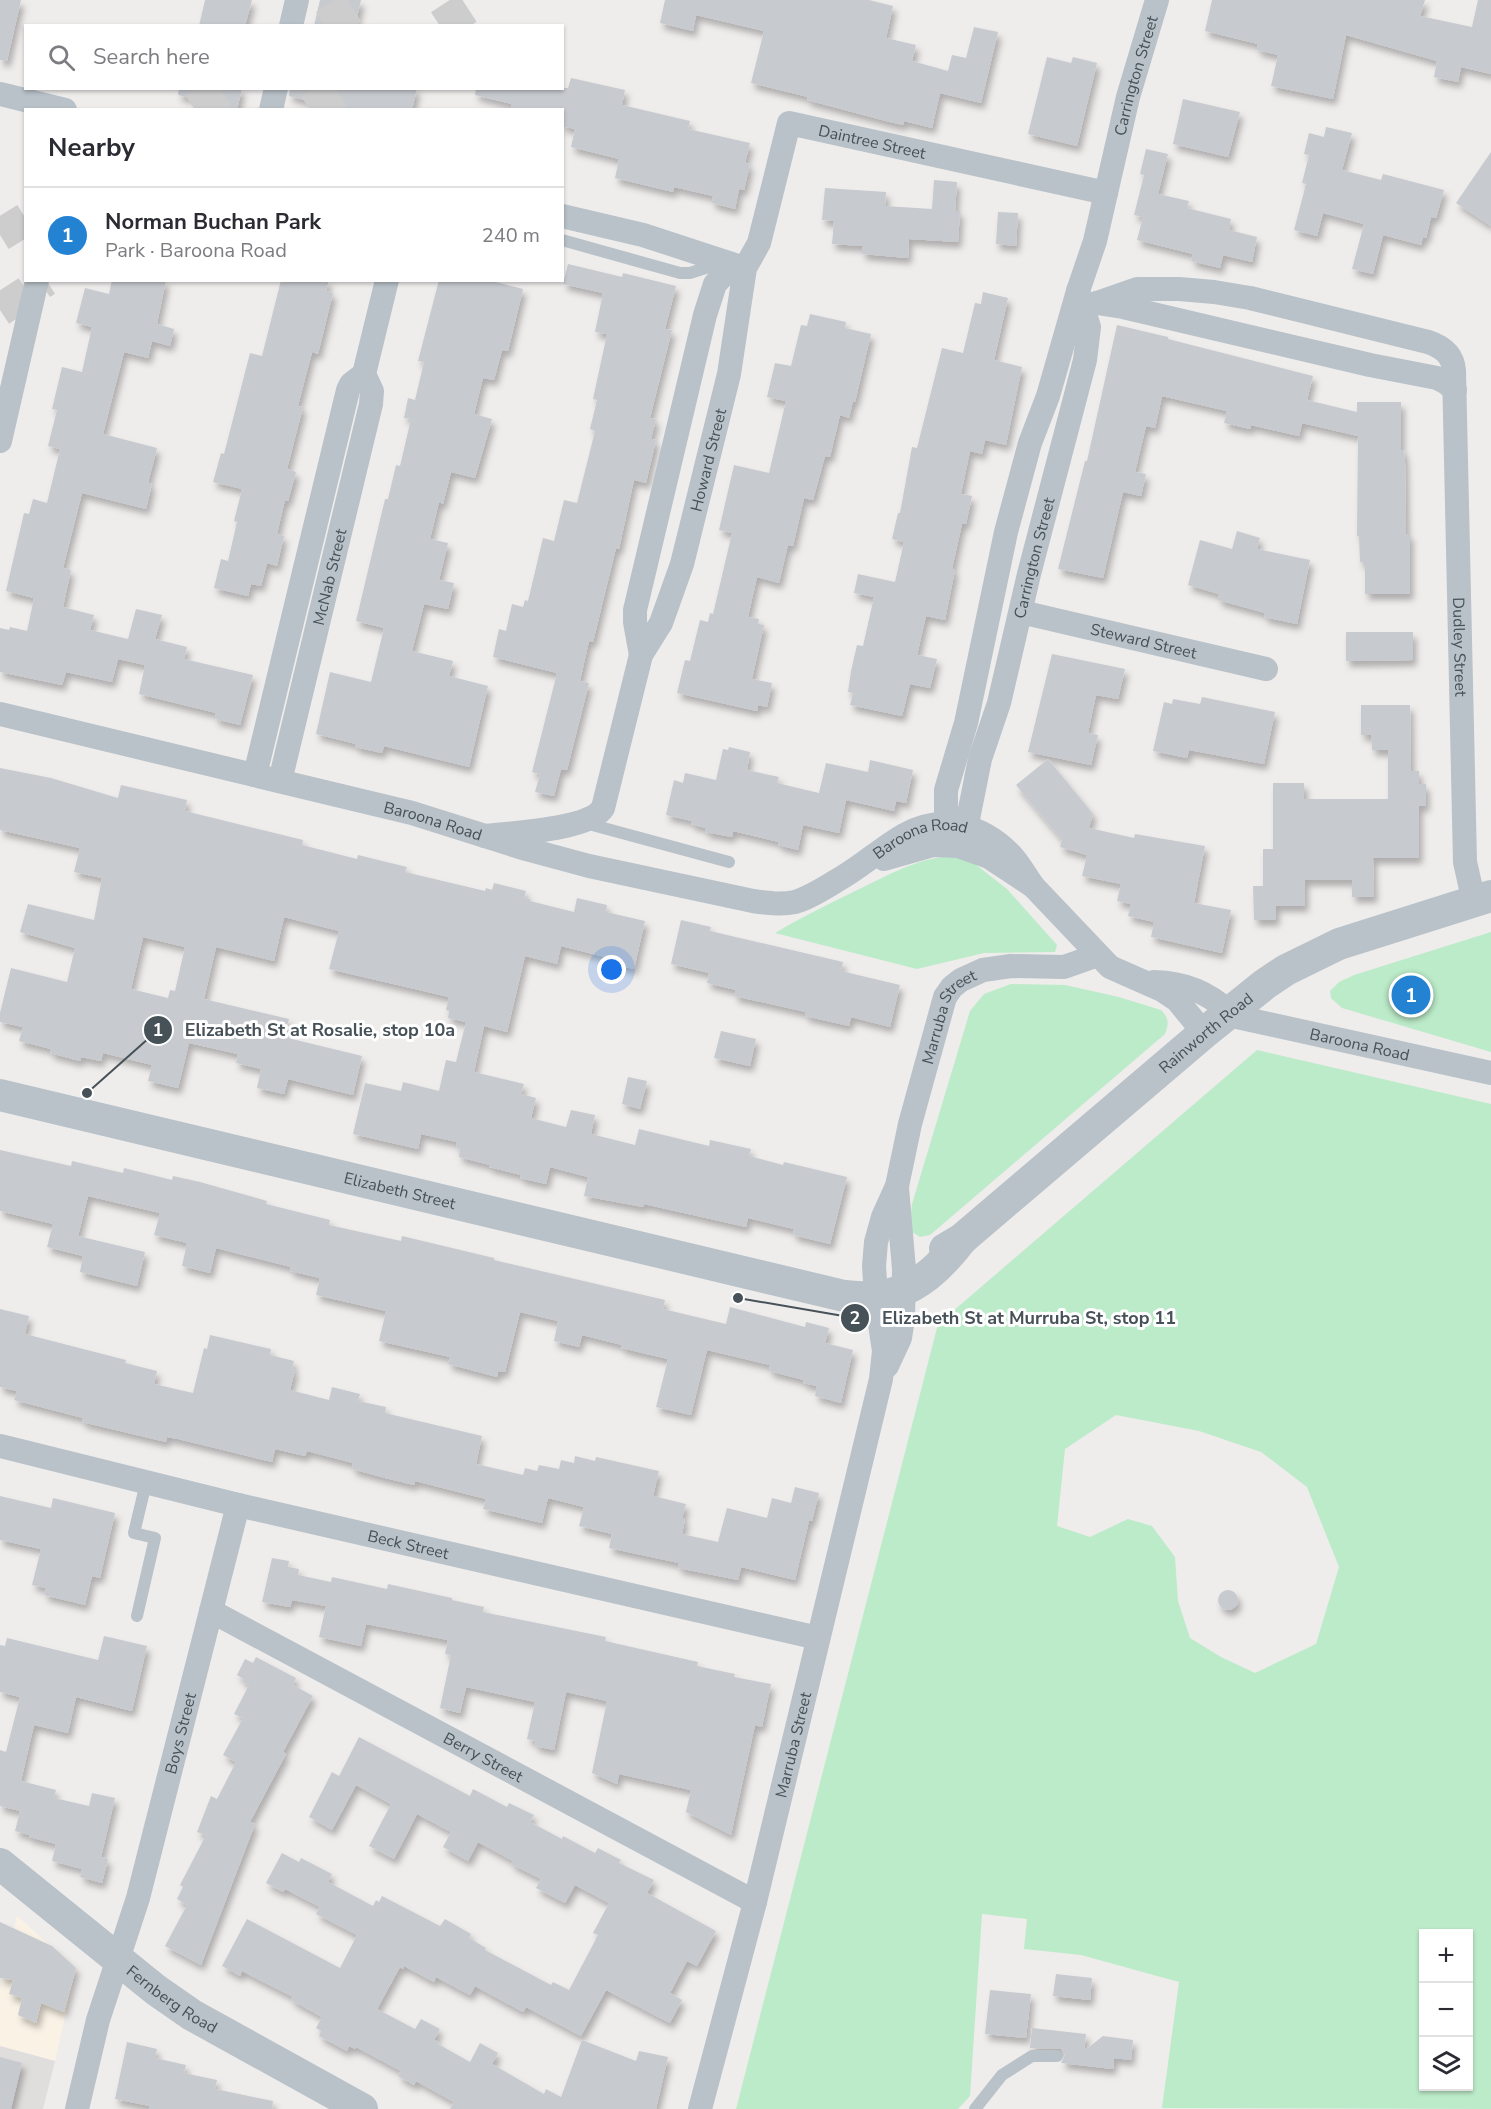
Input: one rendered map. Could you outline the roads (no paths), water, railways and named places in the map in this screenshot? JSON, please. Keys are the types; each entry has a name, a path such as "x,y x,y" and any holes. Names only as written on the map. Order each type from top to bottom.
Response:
{"street":[{"path":"291,24 297,0"},
{"name":"Carrington Street","path":"955,832 947,787 966,723 1006,532 1030,443 1083,300 1128,97 1157,0"},
{"path":"271,108 276,90"},
{"path":"0,94 57,108"},
{"name":"Daintree Street","path":"734,265 759,243 789,123 1106,193"},
{"path":"564,216 643,235 734,265"},
{"name":"Howard Street","path":"641,655 635,610 693,364 715,284 734,265"},
{"name":"Howard Street","path":"485,836 581,822 594,818 603,808 641,655 661,623 685,556 729,374 734,265"},
{"path":"0,441 37,282"},
{"name":"McNab Street","path":"255,775 348,390 351,384 364,374 387,282"},
{"name":"Dudley Street","path":"1083,300 1154,288 1214,292 1272,303 1428,342 1448,354 1453,362 1455,390 1465,862 1482,899"},
{"path":"1083,300 1123,307 1370,366 1437,378 1455,390"},
{"name":"Carrington Street","path":"955,832 999,703 1088,343 1089,324 1083,300"},
{"name":"McNab Street","path":"280,781 371,404 372,391 364,374"},
{"name":"Steward Street","path":"1021,612 1266,669"},
{"name":"Baroona Road","path":"0,714 412,813 589,866 767,903 804,899 859,867 912,831 932,825 955,832 984,834 1002,846 1021,867 1033,886 1098,956 1115,970 1162,990 1177,1000 1221,1020 1491,1073"},
{"name":"Rainworth Road","path":"889,1284 919,1283 937,1269 962,1239 1221,1020 1286,970 1330,947 1482,899"},
{"name":"Marruba Street","path":"700,2109 755,1902 881,1379 900,1338 889,1284 874,1254 883,1216 897,1186 910,1124 945,998 952,987 973,974 991,968 1064,967 1098,956"},
{"name":"Baroona Road","path":"1140,980 1194,988 1210,996 1221,1020"},
{"name":"Elizabeth Street","path":"0,1095 844,1296 889,1284"},
{"name":"Beck Street","path":"0,1446 238,1506 818,1638"},
{"name":"Boys Street","path":"77,2109 98,2020 138,1898 238,1506"},
{"name":"Berry Street","path":"211,1611 755,1902"},
{"name":"Fernberg Road","path":"0,1864 156,1990 192,2015 362,2109"}],"lane":[{"path":"564,241 680,273 734,265"},
{"path":"581,822 729,862"},
{"path":"137,1617 155,1538 134,1533 146,1483"},
{"path":"975,2109 1002,2075 1032,2056 1057,2056"}],"tunnel":[{"path":"328,24 365,0"},
{"path":"443,24 480,0"},
{"path":"198,108 225,90"},
{"path":"313,108 340,90"},
{"path":"0,235 24,220"},
{"path":"0,310 43,282"}],"place":[{"name":"Norman Buchan Park","path":"1411,995"},
{"name":"Elizabeth St at Rosalie, stop 10a","path":"87,1093"},
{"name":"Elizabeth St at Murruba St, stop 11","path":"738,1298"}]}
